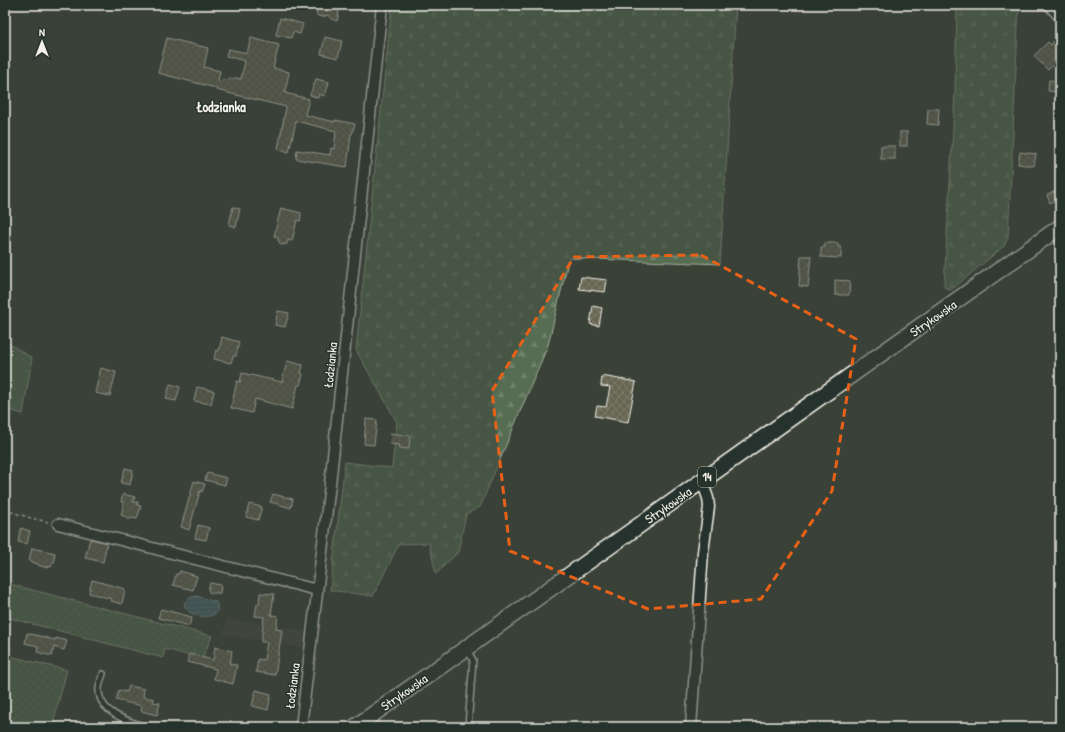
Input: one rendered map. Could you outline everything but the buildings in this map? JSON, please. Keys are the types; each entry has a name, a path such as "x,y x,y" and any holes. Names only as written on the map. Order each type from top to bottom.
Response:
{"main road":[{"name":"Strykowska","path":"355,727 1060,227"}],"street":[{"name":"Łodzianka","path":"301,727 330,484 382,5"},
{"path":"1052,5 1060,14"},
{"path":"691,727 703,552 708,507 708,498 702,481"},
{"path":"58,524 317,590"}],"lane":[{"path":"465,649 472,656 473,660 468,727"},
{"path":"103,674 99,693 107,710 146,727"}],"path":[{"path":"5,510 58,524"}],"highlighted area":[{"path":"701,255 856,339 832,491 761,599 648,609 510,551 492,391 574,257"}],"shaded area":[{"path":"228,619 305,631 303,648 223,634"}],"green space":[{"path":"392,5 736,5 720,264 569,258 548,345 480,507 466,514 458,552 436,574 429,543 399,544 373,596 330,590 345,462 392,468 397,422 356,350"},
{"path":"957,5 1019,5 1008,237 1004,246 951,290 944,287 955,94"},
{"path":"5,341 32,358 23,414 5,409"},
{"path":"5,583 212,636 202,659 165,649 163,658 10,618 5,635"},
{"path":"5,655 67,670 52,727 5,727"}],"water":[{"path":"196,596 216,602 218,609 215,614 202,616 189,612 185,607 185,602"}],"district":[{"name":"Łodzianka","path":"221,107"}]}
